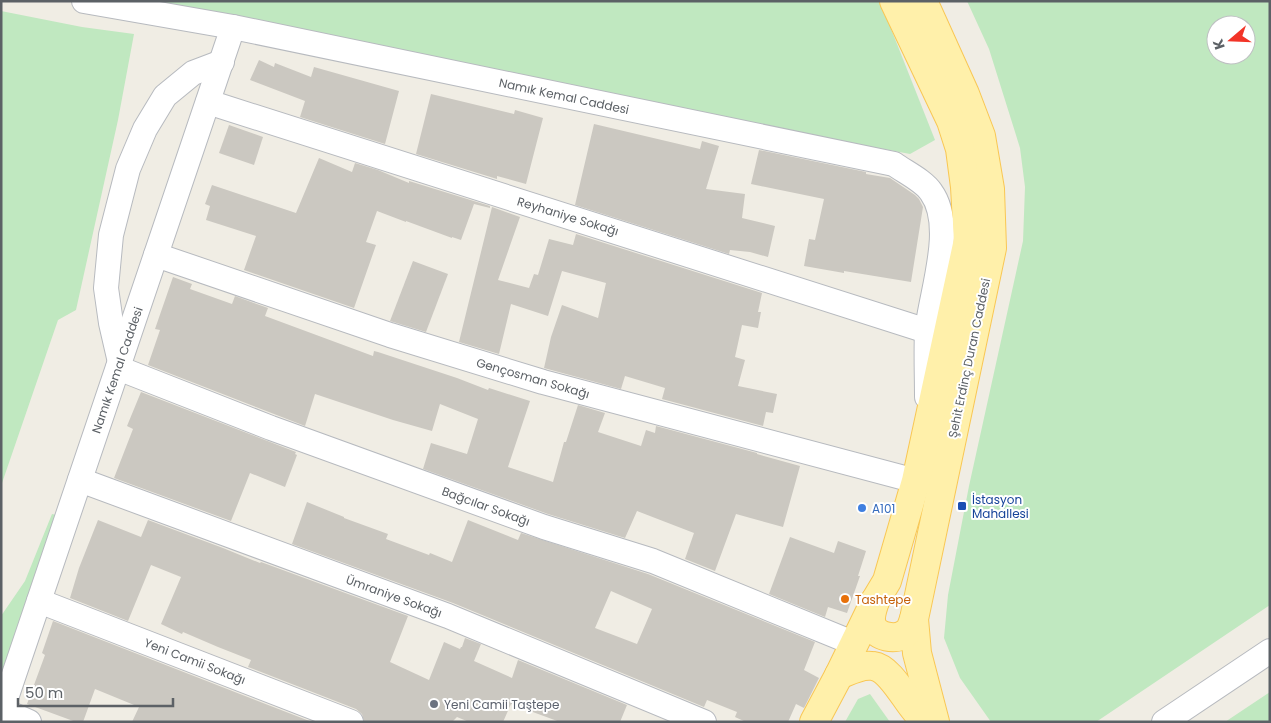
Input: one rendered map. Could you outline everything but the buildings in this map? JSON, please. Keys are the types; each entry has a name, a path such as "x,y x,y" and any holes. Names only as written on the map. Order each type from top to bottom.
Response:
{"main road":[{"name":"Şehit Erdinç Duran Caddesi","path":"814,722 875,601 888,581 916,481 968,240 965,187 960,149 951,121 894,1"},
{"name":"Şehit Erdinç Duran Caddesi","path":"923,1 965,94 981,136 990,189 992,248 914,619 916,653 935,722"},
{"path":"875,601 871,623 875,631 888,638 904,635 910,629 914,619"},
{"path":"839,675 867,666 874,666 882,670 893,681 916,712 927,722"}],"street":[{"name":"Namık Kemal Caddesi","path":"84,1 233,27 894,164 931,191 938,204 942,219 941,254 928,331"},
{"name":"Namık Kemal Caddesi","path":"2,712 233,27"},
{"path":"119,366 106,288 111,235 128,169 145,129 165,96 193,73 222,62"},
{"name":"Reyhaniye Sokağı","path":"208,102 928,331"},
{"name":"Gençosman Sokağı","path":"156,255 390,335 544,382 916,481"},
{"path":"926,435 928,331"},
{"name":"Bağcılar Sokağı","path":"119,366 271,428 544,527 653,561 853,643"},
{"name":"Ümraniye Sokağı","path":"80,480 448,616 704,722"},
{"name":"Yeni Camii Sokağı","path":"39,601 350,722"},
{"path":"1164,722 1270,651"},
{"path":"2,712 29,722"}],"green space":[{"path":"127,1 880,1 935,140 910,154 233,27"},
{"path":"967,1 1270,1 1270,605 1096,722 991,722 960,678 944,638 948,595 969,486 1023,241 1025,187 1020,148 989,49"},
{"path":"1,11 82,27 134,34 118,120 76,310 58,320 1,486"},
{"path":"52,514 61,516 1,680 1,616 25,581"},
{"path":"1270,692 1270,722 1225,722"},
{"path":"870,694 890,722 845,722 858,699"}],"place":[{"name":"İstasyon Mahallesi","path":"962,506"},
{"name":"A101","path":"862,508"},
{"name":"Tashtepe","path":"845,599"},
{"name":"Yeni Camii Taştepe","path":"434,704"}]}
